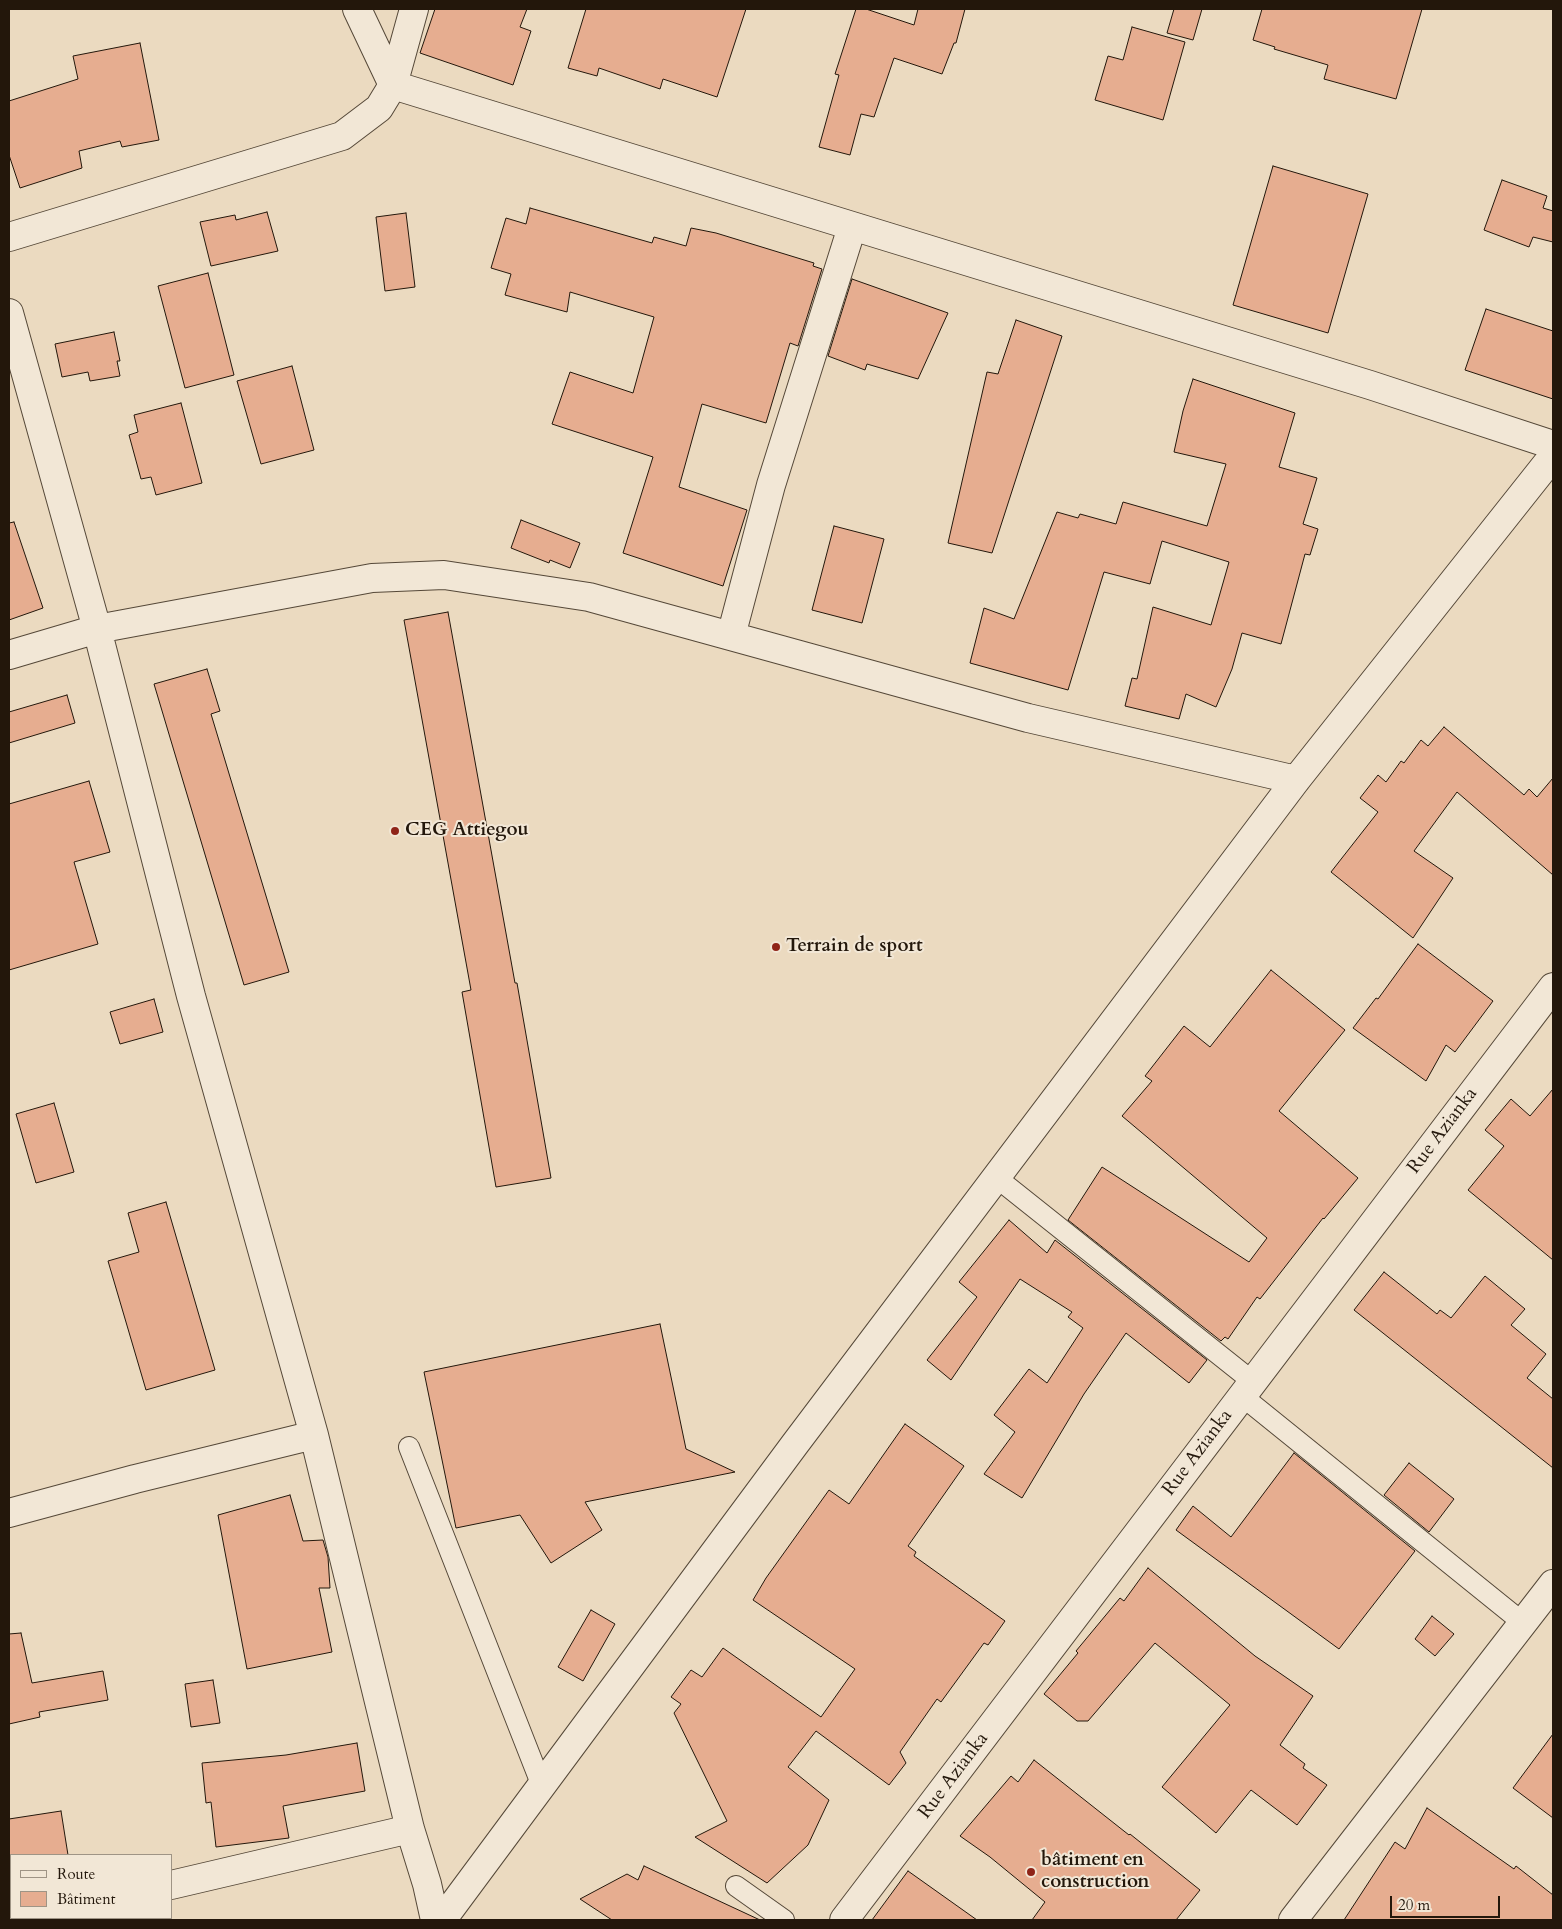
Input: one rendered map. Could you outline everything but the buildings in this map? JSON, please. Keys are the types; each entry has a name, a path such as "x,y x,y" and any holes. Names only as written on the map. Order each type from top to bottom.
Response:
{"street":[{"path":"357,9 393,85 1370,386 1553,445"},
{"path":"9,237 342,136 379,108 393,85 414,9"},
{"path":"731,636 771,485 852,227"},
{"path":"9,313 97,629 191,996 314,1435 410,1829 428,1884 435,1920"},
{"path":"442,1920 801,1436 1296,780 1553,456"},
{"path":"9,655 97,629 372,578 444,575 589,597 1028,718 1296,780"},
{"name":"Rue Azianka","path":"844,1920 1247,1389 1544,1016 1553,987"},
{"path":"9,1512 314,1435"},
{"path":"1293,1920 1553,1584"},
{"path":"172,1885 410,1829"}],"lane":[{"path":"997,1178 1522,1622"},
{"path":"408,1448 542,1786"},
{"path":"736,1886 784,1920"}],"place":[{"name":"CEG Attiegou","path":"395,831"},
{"name":"Terrain de sport","path":"776,947"},
{"name":"bâtiment en construction","path":"1031,1872"}]}
